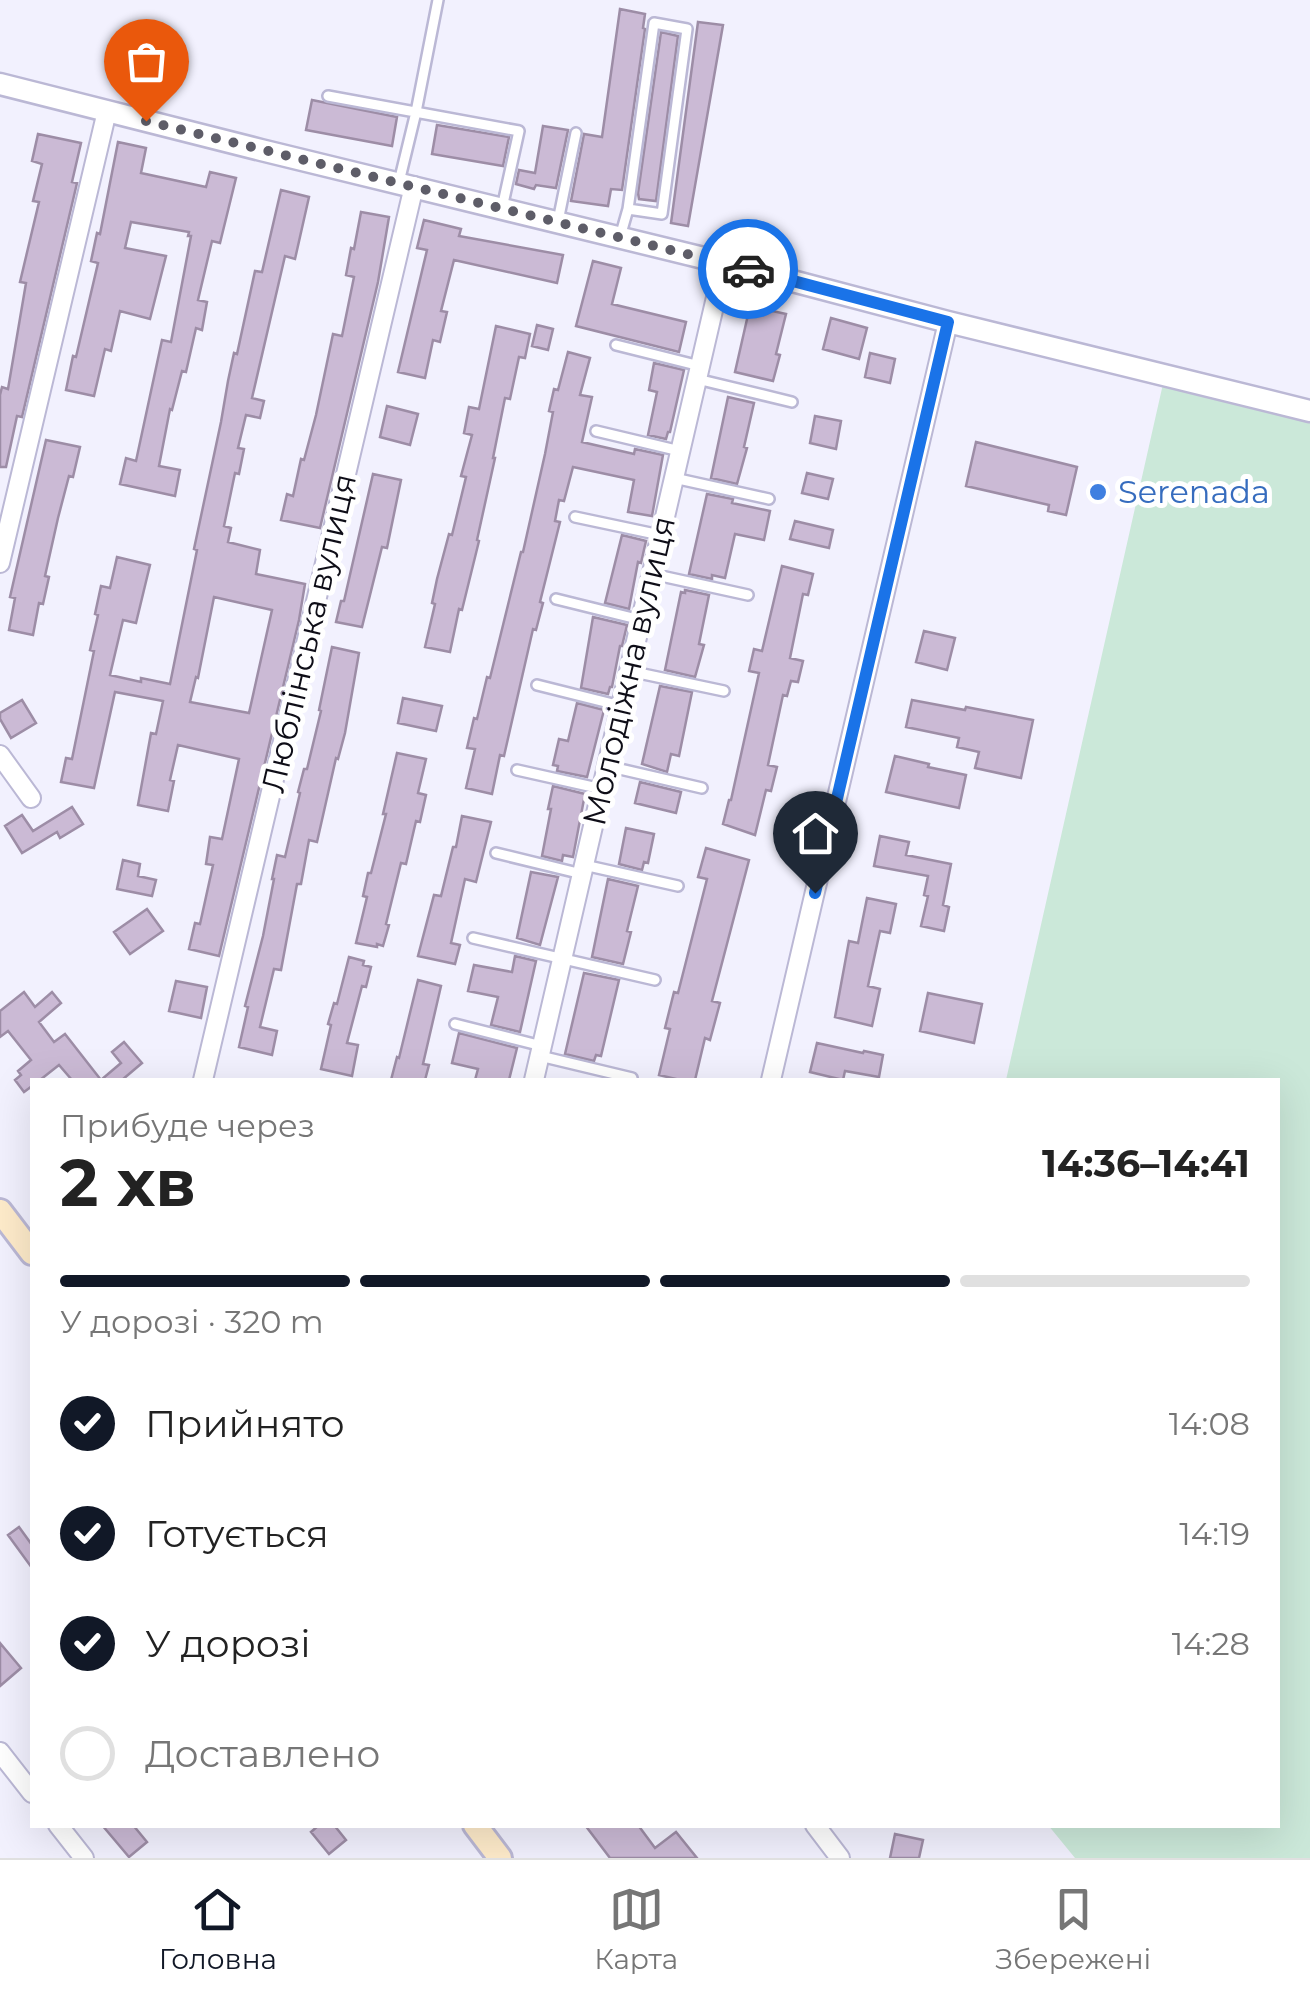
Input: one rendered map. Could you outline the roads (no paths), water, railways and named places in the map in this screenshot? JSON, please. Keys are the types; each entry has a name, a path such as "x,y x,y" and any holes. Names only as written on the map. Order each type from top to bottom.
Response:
{"main road":[{"path":"0,1210 30,1250"},
{"path":"477,1828 500,1858"}],"street":[{"path":"0,84 1310,411"},
{"path":"0,563 107,111"},
{"name":"Люблінська вулиця","path":"204,1078 406,184"},
{"name":"Молодіжна вулиця","path":"534,1078 724,263"},
{"path":"771,1078 948,322"},
{"path":"0,755 31,798"},
{"path":"1,1754 30,1790"},
{"path":"60,1828 84,1858"},
{"path":"817,1828 840,1858"}],"lane":[{"path":"406,184 438,0"},
{"path":"620,237 628,209 654,23 688,29 662,214 628,209"},
{"path":"328,96 518,131 502,208"},
{"path":"558,222 576,133"},
{"path":"616,345 792,402"},
{"path":"596,431 680,451"},
{"path":"674,478 769,498"},
{"path":"576,517 660,536"},
{"path":"652,574 748,595"},
{"path":"556,600 641,620"},
{"path":"629,671 724,692"},
{"path":"537,685 621,706"},
{"path":"607,766 702,788"},
{"path":"517,770 602,790"},
{"path":"496,853 678,886"},
{"path":"473,938 655,980"},
{"path":"455,1024 632,1078"}],"place":[{"name":"Serenada","path":"1098,492"}]}
